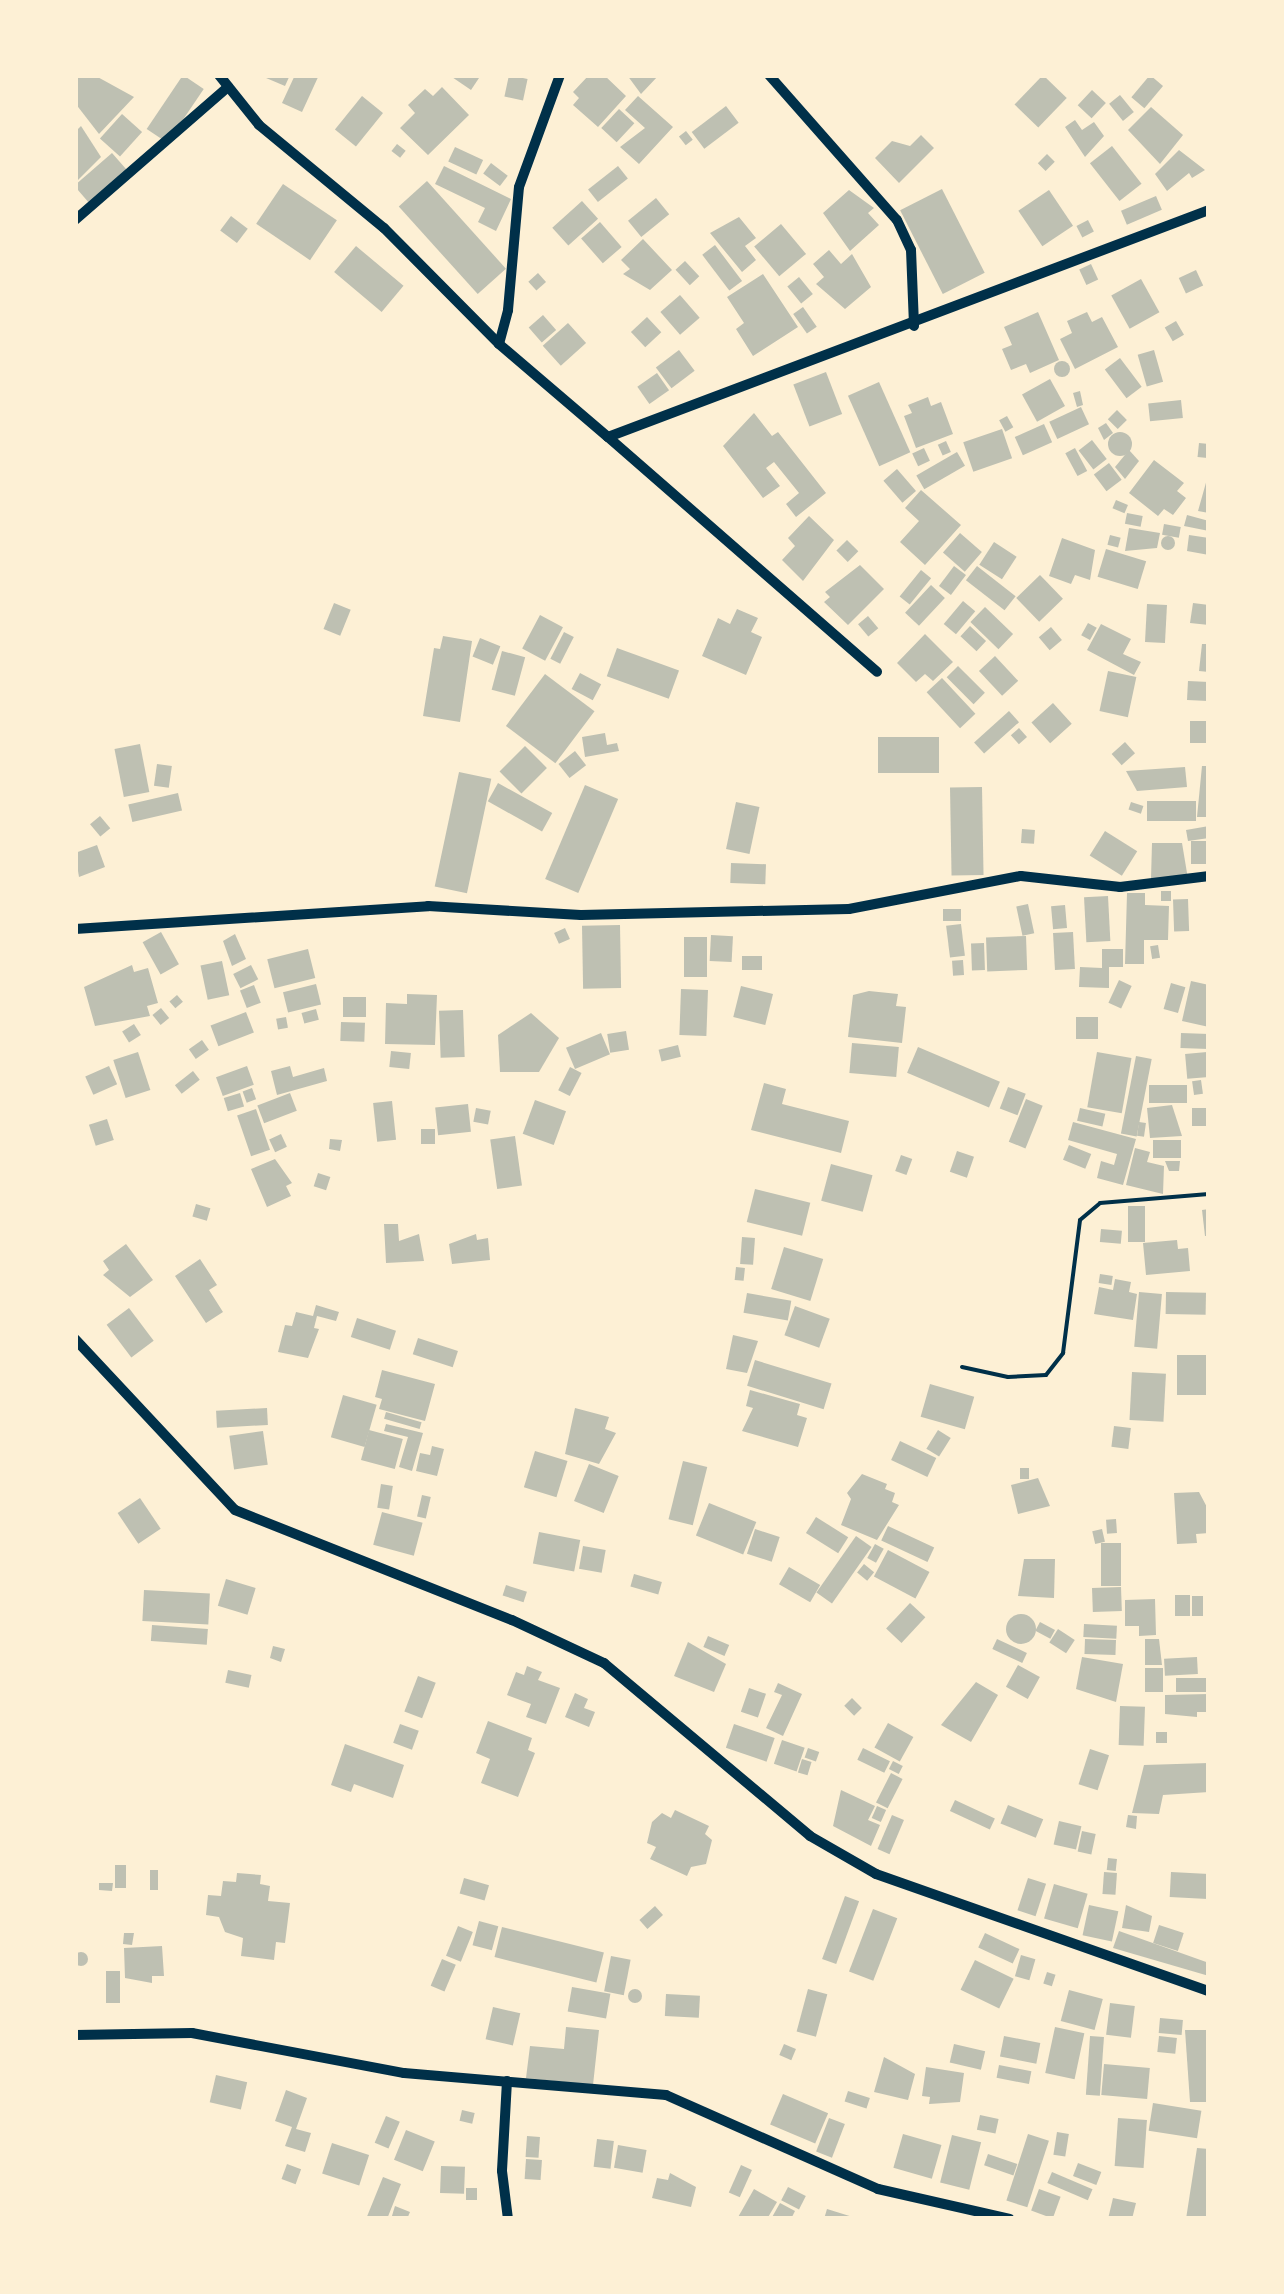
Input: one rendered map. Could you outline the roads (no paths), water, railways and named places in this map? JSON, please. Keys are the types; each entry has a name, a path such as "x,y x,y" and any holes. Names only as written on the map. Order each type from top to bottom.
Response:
{"street":[{"path":"218,75 259,125 384,228 499,344 878,672"},
{"path":"499,344 508,310 518,187 560,75"},
{"path":"769,75 897,220 911,250 914,326"},
{"path":"75,220 228,87"},
{"path":"608,437 914,326 1209,210"},
{"path":"75,929 428,906 581,915 849,909 1021,876 1120,887 1209,876"},
{"path":"75,1339 234,1510 512,1620 604,1663 810,1836 876,1874 1209,1991"},
{"path":"75,2035 192,2033 404,2073 666,2096 878,2189 1010,2219"},
{"path":"507,2081 502,2171 508,2219"}]}
